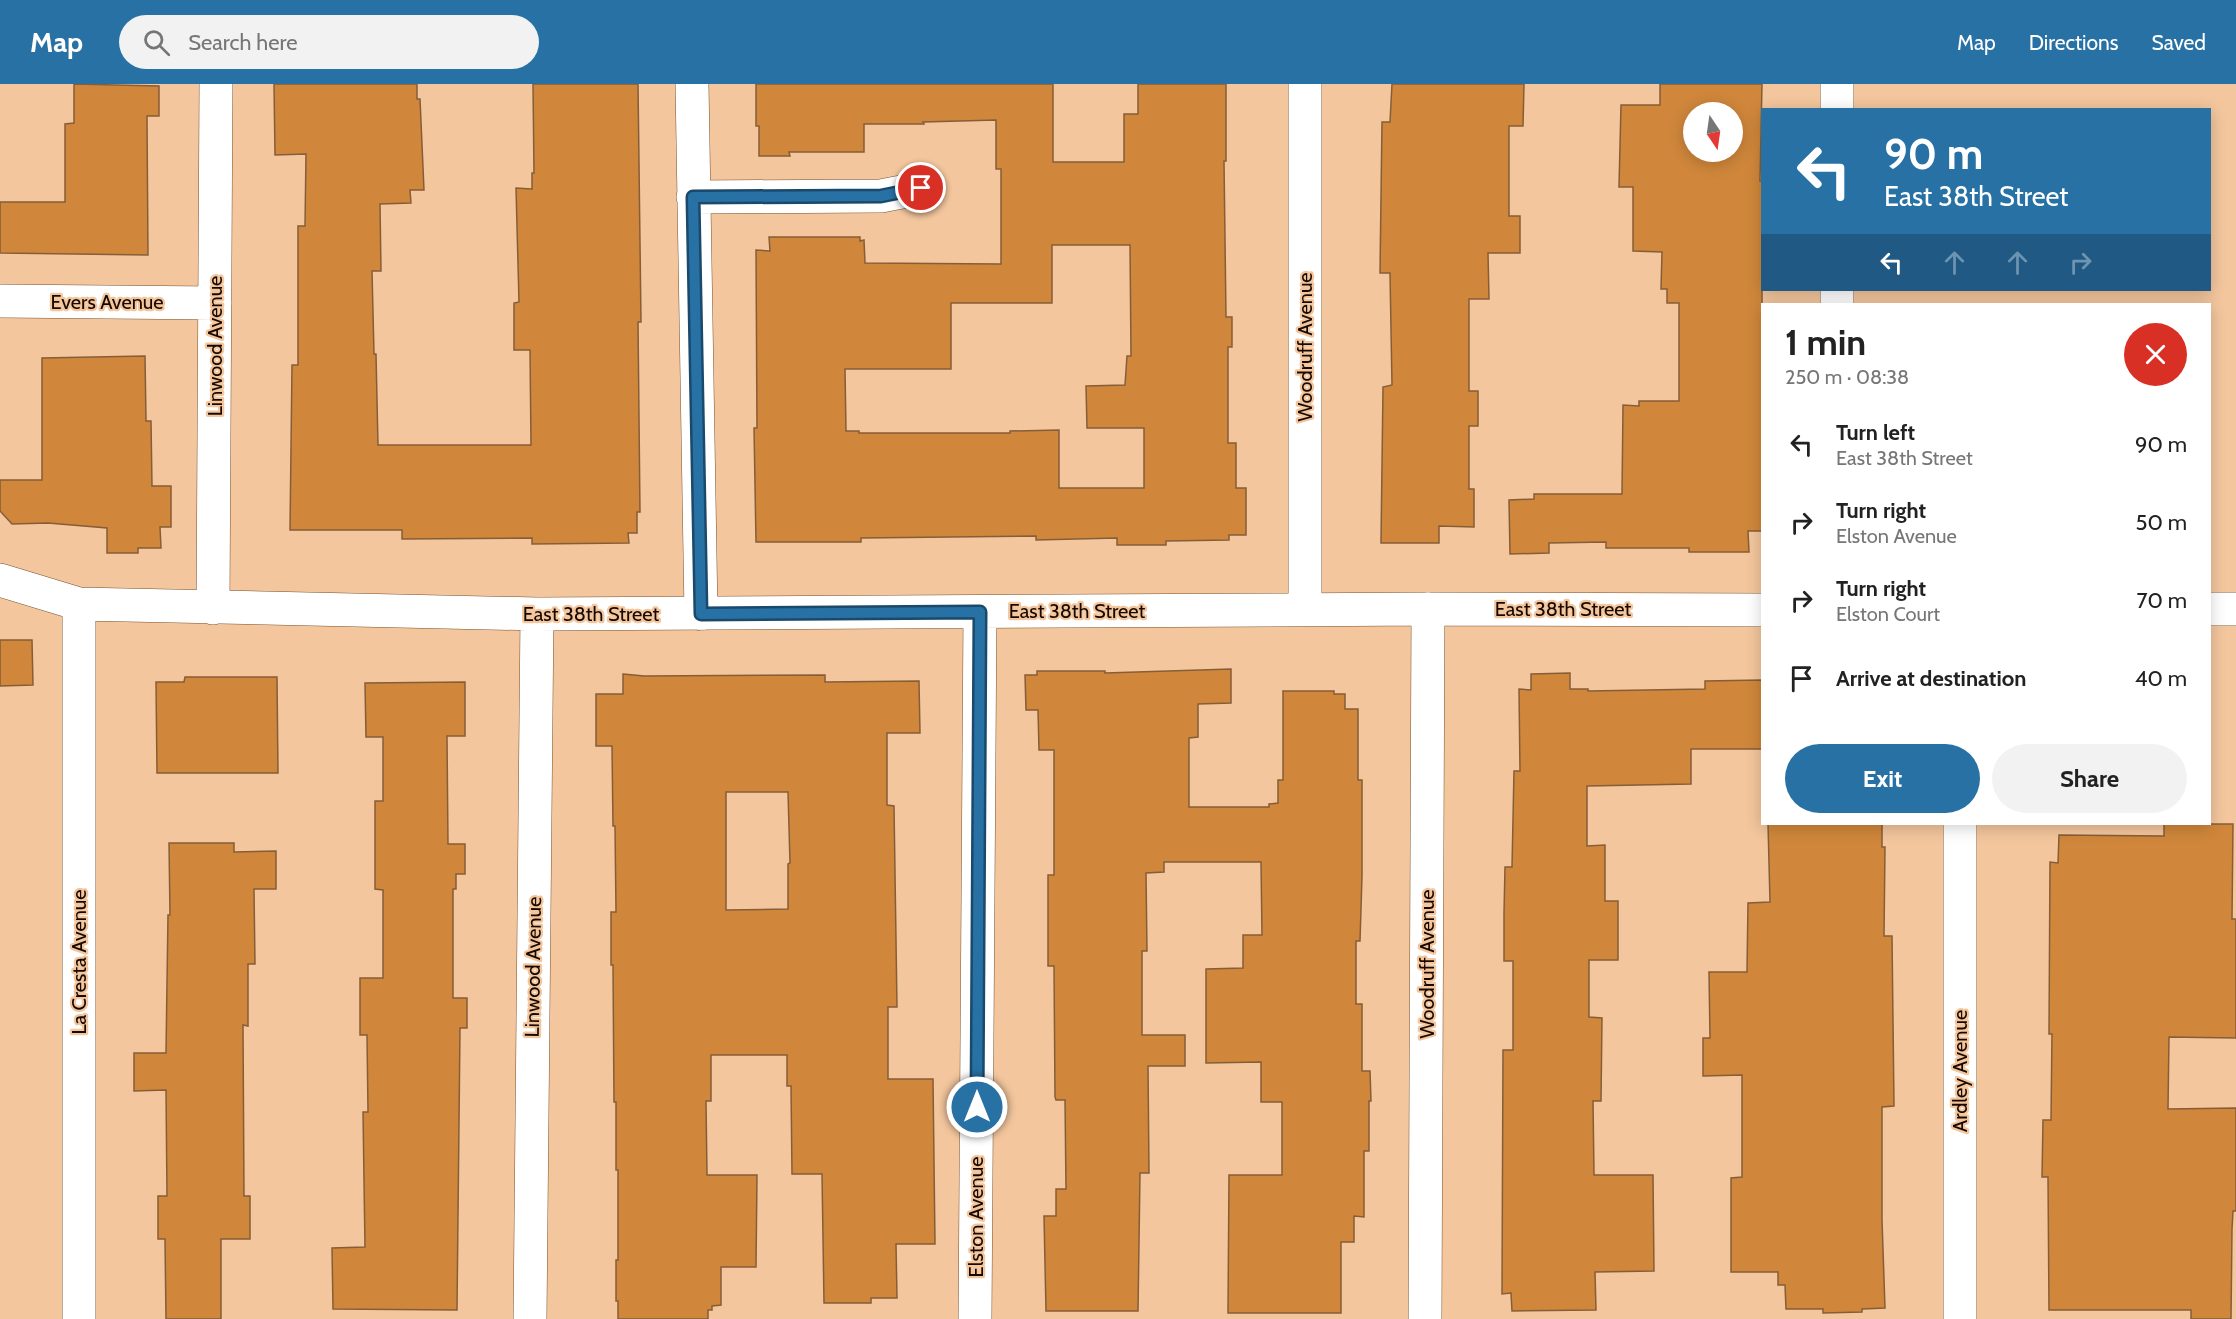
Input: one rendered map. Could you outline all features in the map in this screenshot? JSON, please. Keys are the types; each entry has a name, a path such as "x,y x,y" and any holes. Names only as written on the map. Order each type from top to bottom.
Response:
{"street":[{"name":"Linwood Avenue","path":"213,608 216,84"},
{"path":"692,84 701,614"},
{"name":"Woodruff Avenue","path":"1305,84 1305,610"},
{"path":"1837,84 1837,108"},
{"path":"693,197 881,196 921,188"},
{"name":"Evers Avenue","path":"0,301 215,303"},
{"name":"East 38th Street","path":"0,580 79,604 537,614 1761,609"},
{"name":"La Cresta Avenue","path":"79,604 79,1319"},
{"name":"Woodruff Avenue","path":"1425,1319 1428,609"},
{"path":"2211,609 2236,609"},
{"name":"Elston Avenue","path":"975,1319 980,612"},
{"name":"Linwood Avenue","path":"530,1319 537,614"},
{"name":"Ardley Avenue","path":"1960,825 1960,1319"}],"building":[{"path":"74,84 159,86 159,116 147,116 148,255 0,253 0,202 65,202 65,124 74,123"},
{"path":"274,84 417,84 417,99 420,99 424,190 410,190 411,203 380,204 381,271 372,271 378,445 531,445 530,350 514,350 514,303 519,302 516,188 532,189 532,173 534,173 533,84 638,84 641,322 638,322 640,512 637,512 637,533 628,533 629,543 532,544 532,538 402,539 402,530 290,530 292,365 298,365 298,226 305,226 306,154 275,155"},
{"path":"756,84 1053,84 1053,162 1124,162 1124,114 1138,114 1138,84 1226,84 1226,161 1224,161 1226,317 1232,317 1232,347 1228,347 1228,443 1236,443 1236,488 1246,488 1246,535 1229,535 1229,540 1166,541 1166,545 1117,545 1117,538 1036,540 1036,536 861,538 861,542 756,542 754,428 757,428 756,250 770,251 769,237 860,237 860,241 864,240 865,263 1001,264 1001,169 996,169 996,120 923,122 924,124 864,124 864,152 789,152 790,156 759,156 759,126 756,126","holes":["1052,245 1130,245 1131,356 1127,356 1125,385 1086,386 1087,428 1144,428 1144,488 1059,488 1059,430 1010,431 1010,433 859,433 859,431 846,431 845,369 951,369 951,303 1052,303"]},
{"path":"1392,84 1524,84 1523,126 1509,126 1509,216 1520,216 1520,253 1488,253 1489,299 1469,299 1469,391 1478,391 1478,426 1469,426 1469,489 1474,489 1474,527 1439,526 1439,543 1381,543 1383,387 1392,385 1390,273 1380,273 1382,122 1390,122"},
{"path":"1660,84 1762,84 1761,531 1748,531 1749,552 1689,552 1689,548 1606,548 1606,542 1549,543 1549,553 1510,554 1509,500 1534,499 1534,494 1622,494 1623,405 1639,406 1639,401 1679,401 1679,303 1667,303 1667,289 1661,289 1662,252 1633,251 1633,187 1619,187 1621,105 1660,105"},
{"path":"145,356 146,421 151,421 152,486 171,486 171,527 160,527 161,548 138,548 138,553 107,553 107,528 48,523 12,524 0,511 0,480 42,480 42,358"},
{"path":"0,640 32,640 33,685 0,686"},
{"path":"1231,669 1231,703 1198,704 1198,737 1189,738 1189,807 1269,807 1269,804 1278,803 1278,780 1283,780 1283,691 1334,691 1334,694 1345,694 1345,709 1358,709 1358,780 1362,780 1362,876 1360,941 1356,941 1356,1004 1362,1004 1362,1071 1370,1071 1371,1101 1369,1101 1369,1151 1364,1151 1364,1217 1354,1216 1354,1242 1341,1242 1341,1313 1228,1313 1229,1175 1282,1175 1282,1102 1261,1102 1261,1062 1206,1063 1206,969 1243,968 1243,935 1262,935 1261,862 1164,862 1164,872 1146,873 1147,951 1142,951 1142,1035 1185,1035 1185,1066 1148,1066 1149,1173 1140,1173 1138,1311 1046,1311 1044,1216 1056,1216 1056,1189 1066,1189 1065,1100 1056,1100 1055,1097 1054,966 1048,966 1048,875 1054,875 1054,750 1039,750 1038,710 1026,710 1025,675 1037,675 1037,671 1105,671 1105,673"},
{"path":"1570,673 1570,689 1588,689 1588,691 1705,689 1705,681 1761,680 1761,749 1691,749 1691,784 1587,786 1587,846 1605,845 1605,901 1618,901 1618,960 1589,960 1589,1017 1602,1018 1601,1101 1593,1101 1594,1175 1653,1175 1654,1271 1595,1272 1596,1310 1512,1311 1511,1293 1502,1294 1503,1050 1513,1050 1513,961 1504,961 1505,867 1512,867 1514,771 1520,771 1519,689 1531,690 1531,674"},
{"path":"623,674 644,676 825,675 825,682 919,681 920,733 887,733 887,805 894,806 897,1007 888,1007 888,1079 933,1079 935,1244 896,1244 897,1298 871,1298 871,1303 824,1303 822,1174 792,1174 791,1086 787,1086 787,1055 711,1055 711,1101 706,1101 707,1175 757,1175 756,1267 721,1267 721,1305 712,1306 712,1310 708,1310 708,1319 618,1319 616,1260 618,1260 618,1170 616,1170 616,1102 614,1102 613,965 611,965 611,912 616,912 615,826 613,826 612,746 596,746 596,694 623,694","holes":["726,792 788,792 790,863 788,864 788,909 726,910"]},
{"path":"185,677 277,677 278,773 157,773 156,682 184,682"},
{"path":"465,682 465,736 447,736 448,844 465,844 465,874 456,874 456,889 453,889 453,998 467,998 467,1028 460,1028 457,1310 333,1309 332,1248 365,1247 363,1112 368,1112 367,1035 360,1035 360,978 383,978 383,890 375,889 375,801 383,801 383,737 366,737 365,683"},
{"path":"2233,824 2232,919 2236,919 2236,1038 2169,1037 2168,1109 2236,1108 2236,1211 2233,1211 2232,1229 2231,1319 2191,1319 2191,1310 2049,1310 2048,1177 2042,1177 2043,1120 2051,1120 2050,862 2058,863 2059,835 2164,836 2164,825"},
{"path":"1768,825 1882,825 1882,847 1885,847 1884,936 1892,936 1894,1106 1882,1107 1885,1308 1862,1309 1862,1312 1823,1313 1823,1309 1786,1309 1785,1285 1778,1285 1778,1272 1731,1272 1731,1178 1742,1177 1742,1075 1703,1076 1703,1038 1710,1038 1709,972 1747,972 1748,903 1770,902"},
{"path":"169,843 234,843 234,852 276,851 276,889 254,889 255,964 248,964 248,1026 243,1025 244,1196 250,1196 250,1239 221,1239 221,1319 166,1319 165,1239 158,1239 158,1196 167,1196 166,1090 134,1091 134,1053 166,1053 168,915 170,915"}],"route":[{"path":"921,188 881,196 693,197 701,614 980,612 977,1107"}]}
